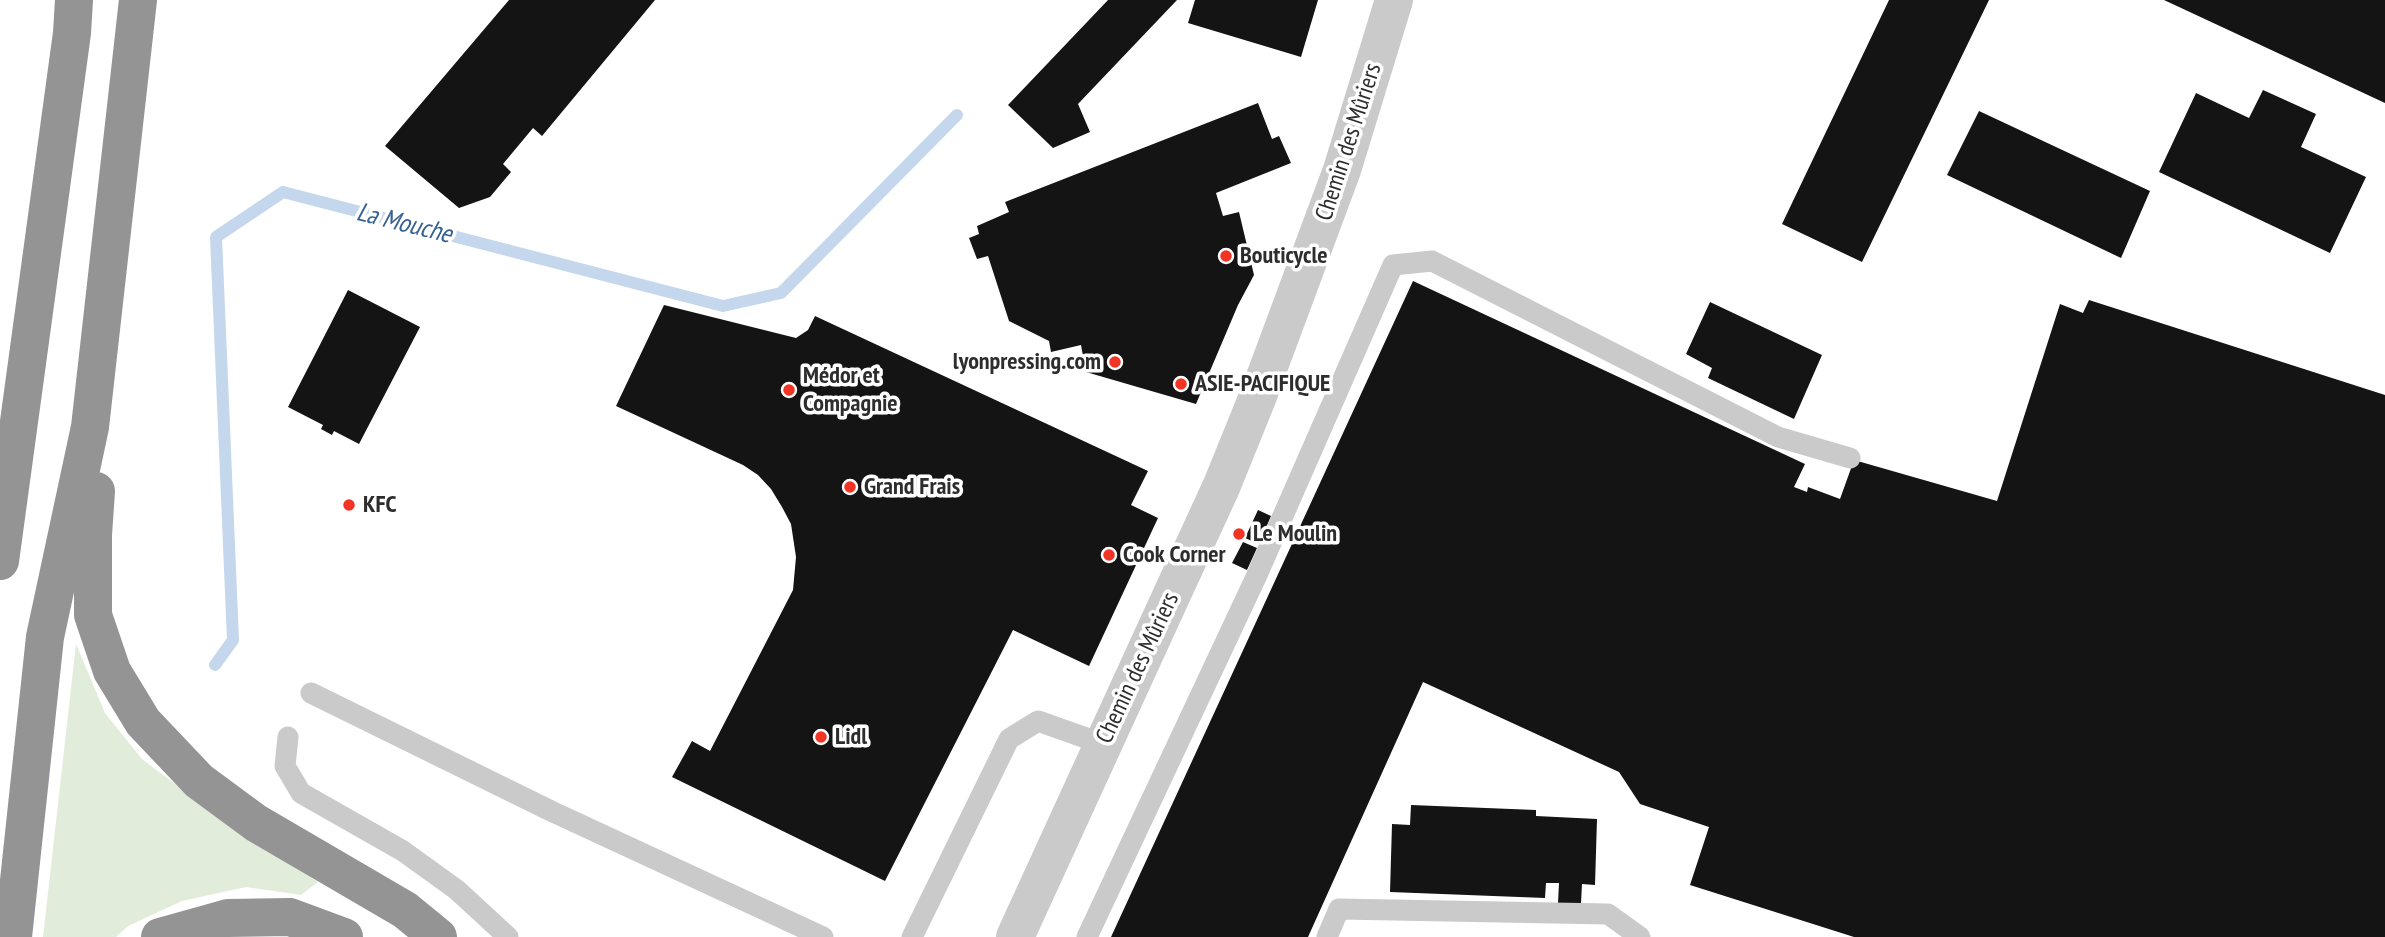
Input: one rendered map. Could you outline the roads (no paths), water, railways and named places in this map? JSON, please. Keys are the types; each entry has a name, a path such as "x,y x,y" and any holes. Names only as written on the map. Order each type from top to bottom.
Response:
{"highway":[{"path":"0,561 70,47 74,0"},
{"path":"13,937 45,637 90,427 138,0"},
{"path":"90,427 96,496 93,615 112,671 144,722 199,781 256,823 405,910 438,937"},
{"path":"160,937 228,918 290,918 344,937"}],"street":[{"name":"Chemin des Mûriers","path":"1015,937 1222,485 1284,332 1342,170 1394,0"}],"lane":[{"path":"1087,937 1257,575 1393,265 1432,261 1778,437 1850,458"},
{"path":"311,693 551,811 823,937"},
{"path":"912,937 1009,739 1038,721 1104,744"},
{"path":"288,737 285,766 301,793 403,851 457,890 508,937"},
{"path":"1326,937 1339,909 1608,914 1640,937"}],"waterway":[{"name":"La Mouche","path":"215,665 233,640 216,237 283,192 723,306 781,293 957,115"}],"place":[{"name":"Bouticycle","path":"1226,256"},
{"name":"lyonpressing.com","path":"1115,362"},
{"name":"ASIE-PACIFIQUE","path":"1181,384"},
{"name":"Médor et Compagnie","path":"789,390"},
{"name":"Grand Frais","path":"850,487"},
{"name":"KFC","path":"349,505"},
{"name":"Le Moulin","path":"1239,534"},
{"name":"Cook Corner","path":"1109,555"},
{"name":"Lidl","path":"821,737"}]}
